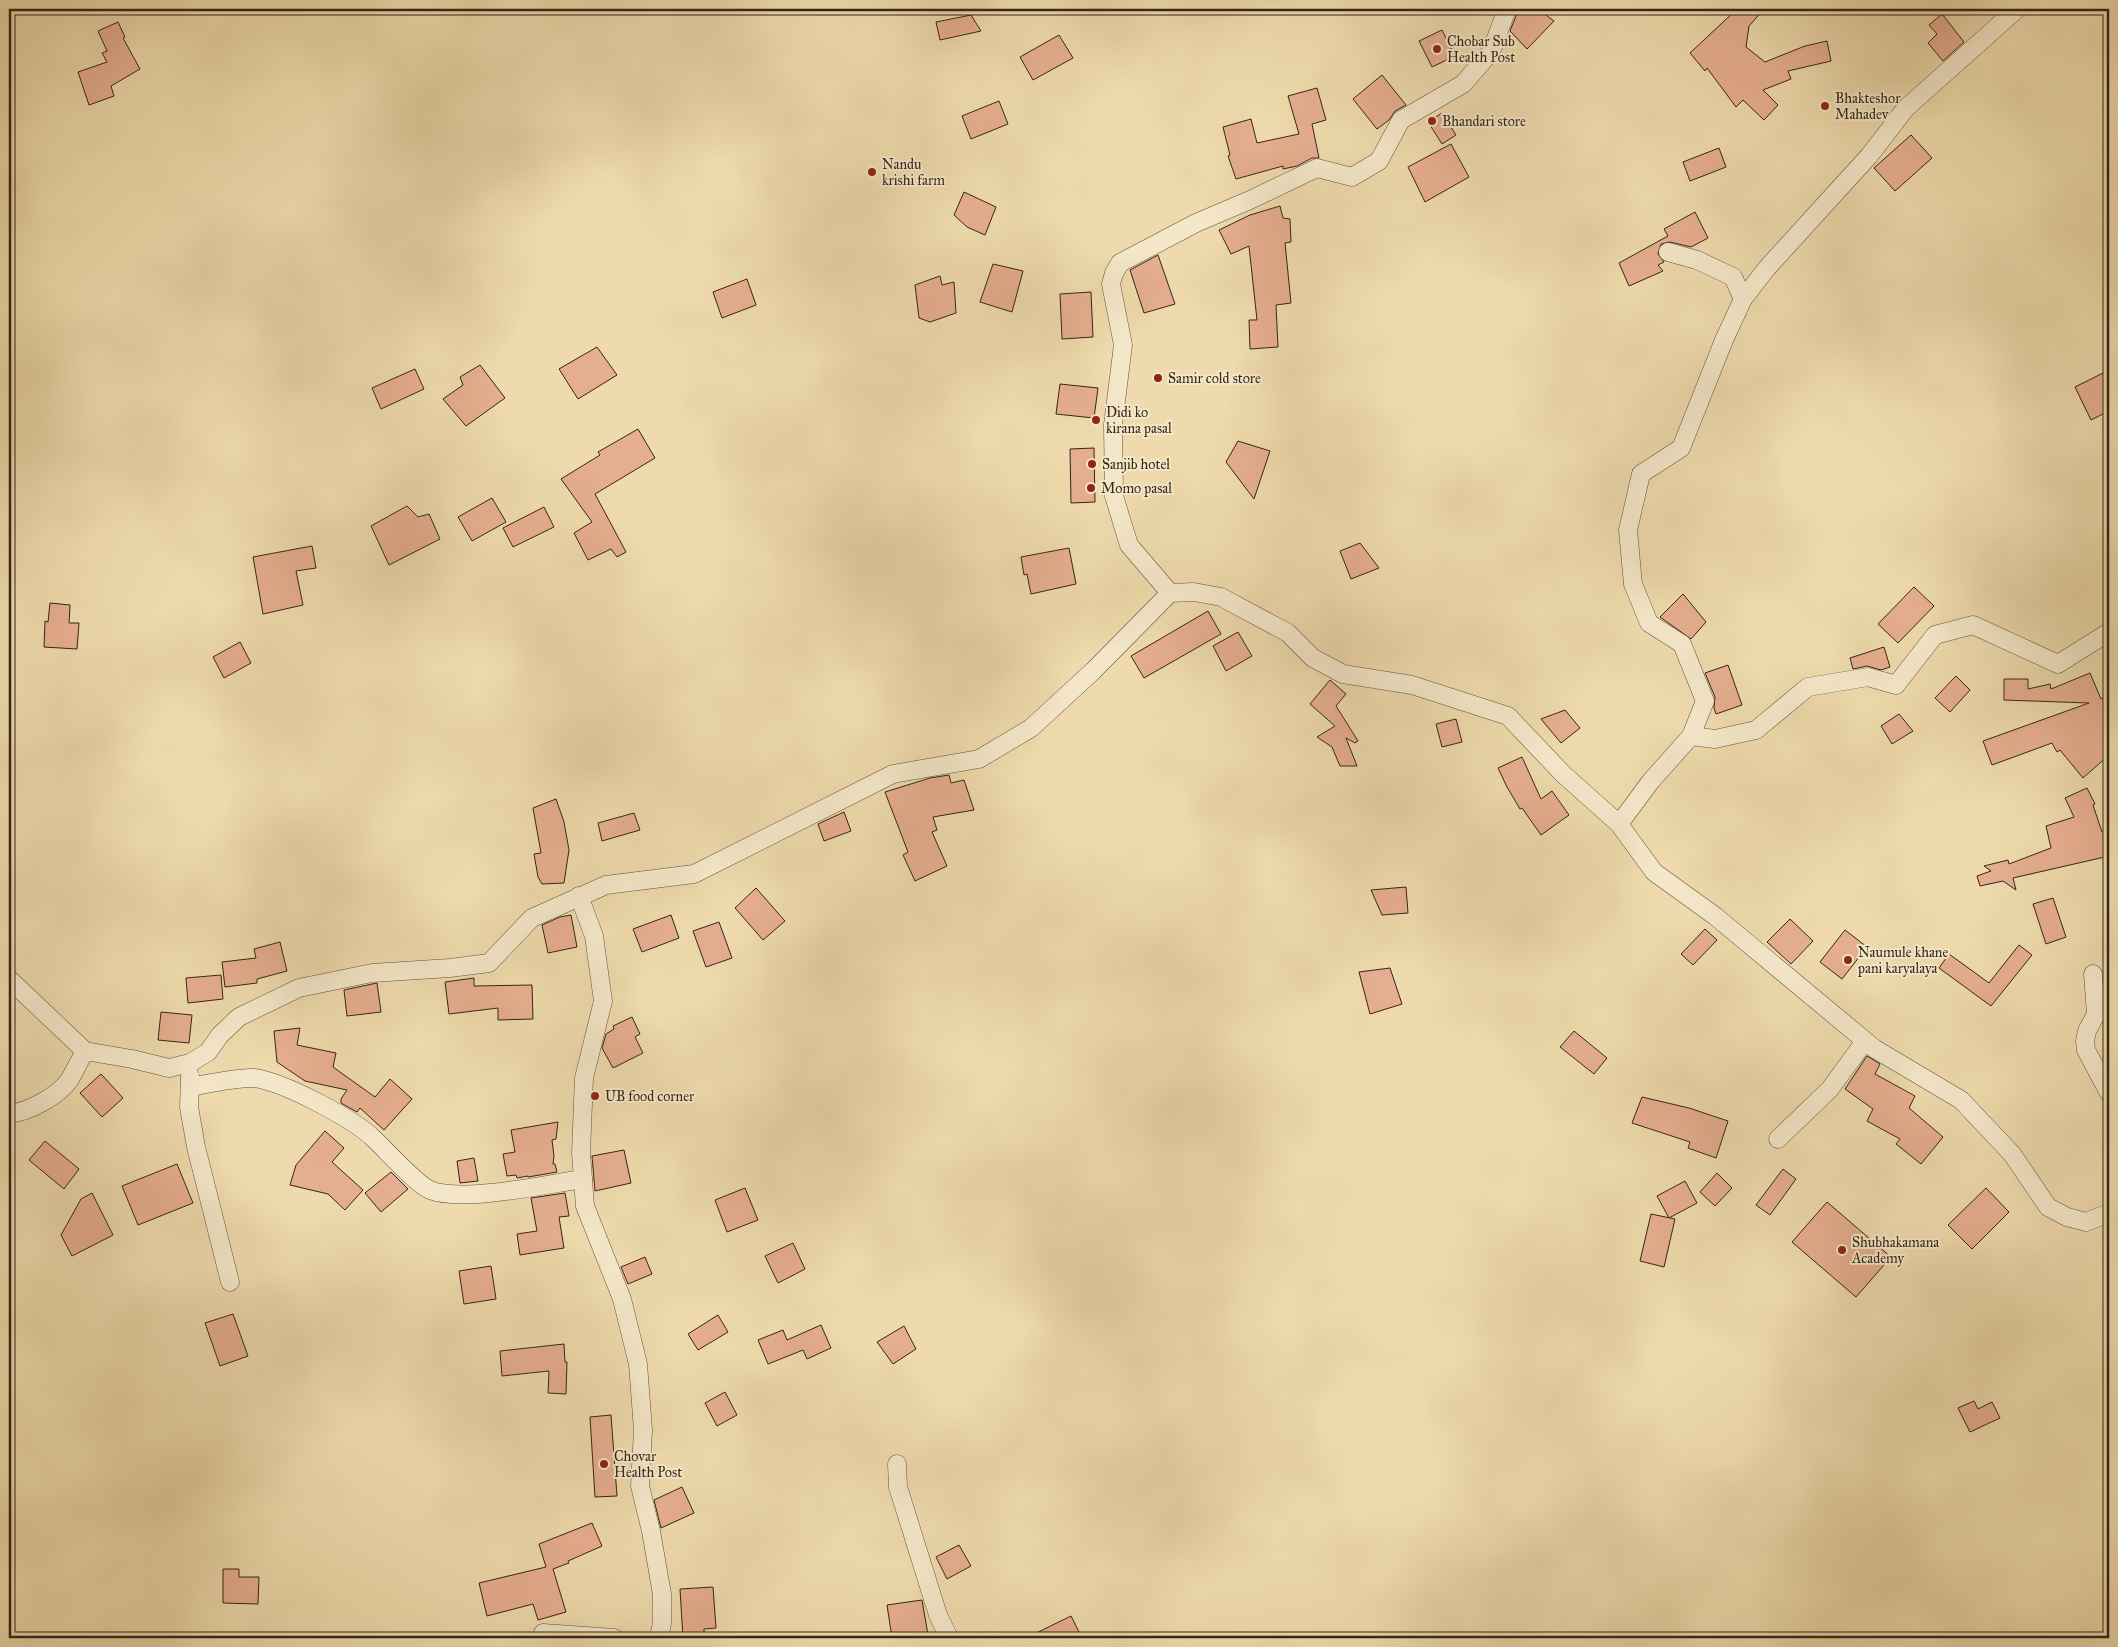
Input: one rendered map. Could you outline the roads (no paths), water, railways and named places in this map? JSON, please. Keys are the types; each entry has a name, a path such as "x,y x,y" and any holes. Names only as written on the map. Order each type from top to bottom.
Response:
{"street":[{"path":"1170,592 1129,545 1114,496 1113,426 1123,345 1111,284 1114,273 1120,264 1196,223 1317,168 1352,177 1379,161 1401,120 1463,84 1491,52 1507,9"},
{"path":"1620,824 1651,781 1691,736 1705,701 1682,644 1650,623 1633,584 1628,530 1641,474 1681,448 1724,340 1743,299 1767,268 1869,156 1906,108 2017,9"},
{"path":"1668,252 1697,260 1733,277 1743,299"},
{"path":"9,979 85,1051 169,1068 190,1063 208,1052 220,1035 239,1017 299,988 372,974 450,968 489,962 532,918 579,896 606,885 694,874 893,774 979,759 1031,728 1093,672 1170,592 1194,592 1221,597 1288,633 1313,658 1344,674 1412,685 1508,716 1562,774 1620,824 1654,872 1715,916 1875,1049 1961,1100 2012,1154 2048,1207 2067,1217 2086,1222 2109,1212"},
{"path":"1691,736 1716,739 1756,730 1808,687 1868,677 1896,685 1935,635 1973,625 2058,664 2109,632"},
{"path":"579,896 594,936 603,1001 584,1078 581,1153 585,1206 622,1298 638,1364 643,1430 640,1486 651,1531 662,1594 662,1622 659,1638"},
{"path":"2093,974 2096,1014 2087,1031 2086,1050 2109,1093"},
{"path":"1778,1138 1830,1089 1865,1041"},
{"path":"9,1114 23,1113 47,1099 62,1087 69,1081 85,1051"},
{"path":"190,1063 189,1107 196,1147 230,1282"},
{"path":"190,1087 252,1078 267,1081 332,1109 365,1129 428,1190 450,1195 516,1189 583,1179"},
{"path":"897,1464 898,1487 938,1615 949,1638"},
{"path":"543,1632 614,1638"}],"place":[{"name":"Chobar Sub Health Post","path":"1437,49"},
{"name":"Bhakteshor Mahadev","path":"1825,106"},
{"name":"Bhandari store","path":"1432,121"},
{"name":"Nandu krishi farm","path":"872,172"},
{"name":"Samir cold store","path":"1158,378"},
{"name":"Didi ko kirana pasal","path":"1096,420"},
{"name":"Sanjib hotel","path":"1092,464"},
{"name":"Momo pasal","path":"1091,488"},
{"name":"Naumule khane pani karyalaya","path":"1848,960"},
{"name":"UB food corner","path":"595,1096"},
{"name":"Shubhakamana Academy","path":"1842,1250"},
{"name":"Chovar Health Post","path":"604,1464"}]}
